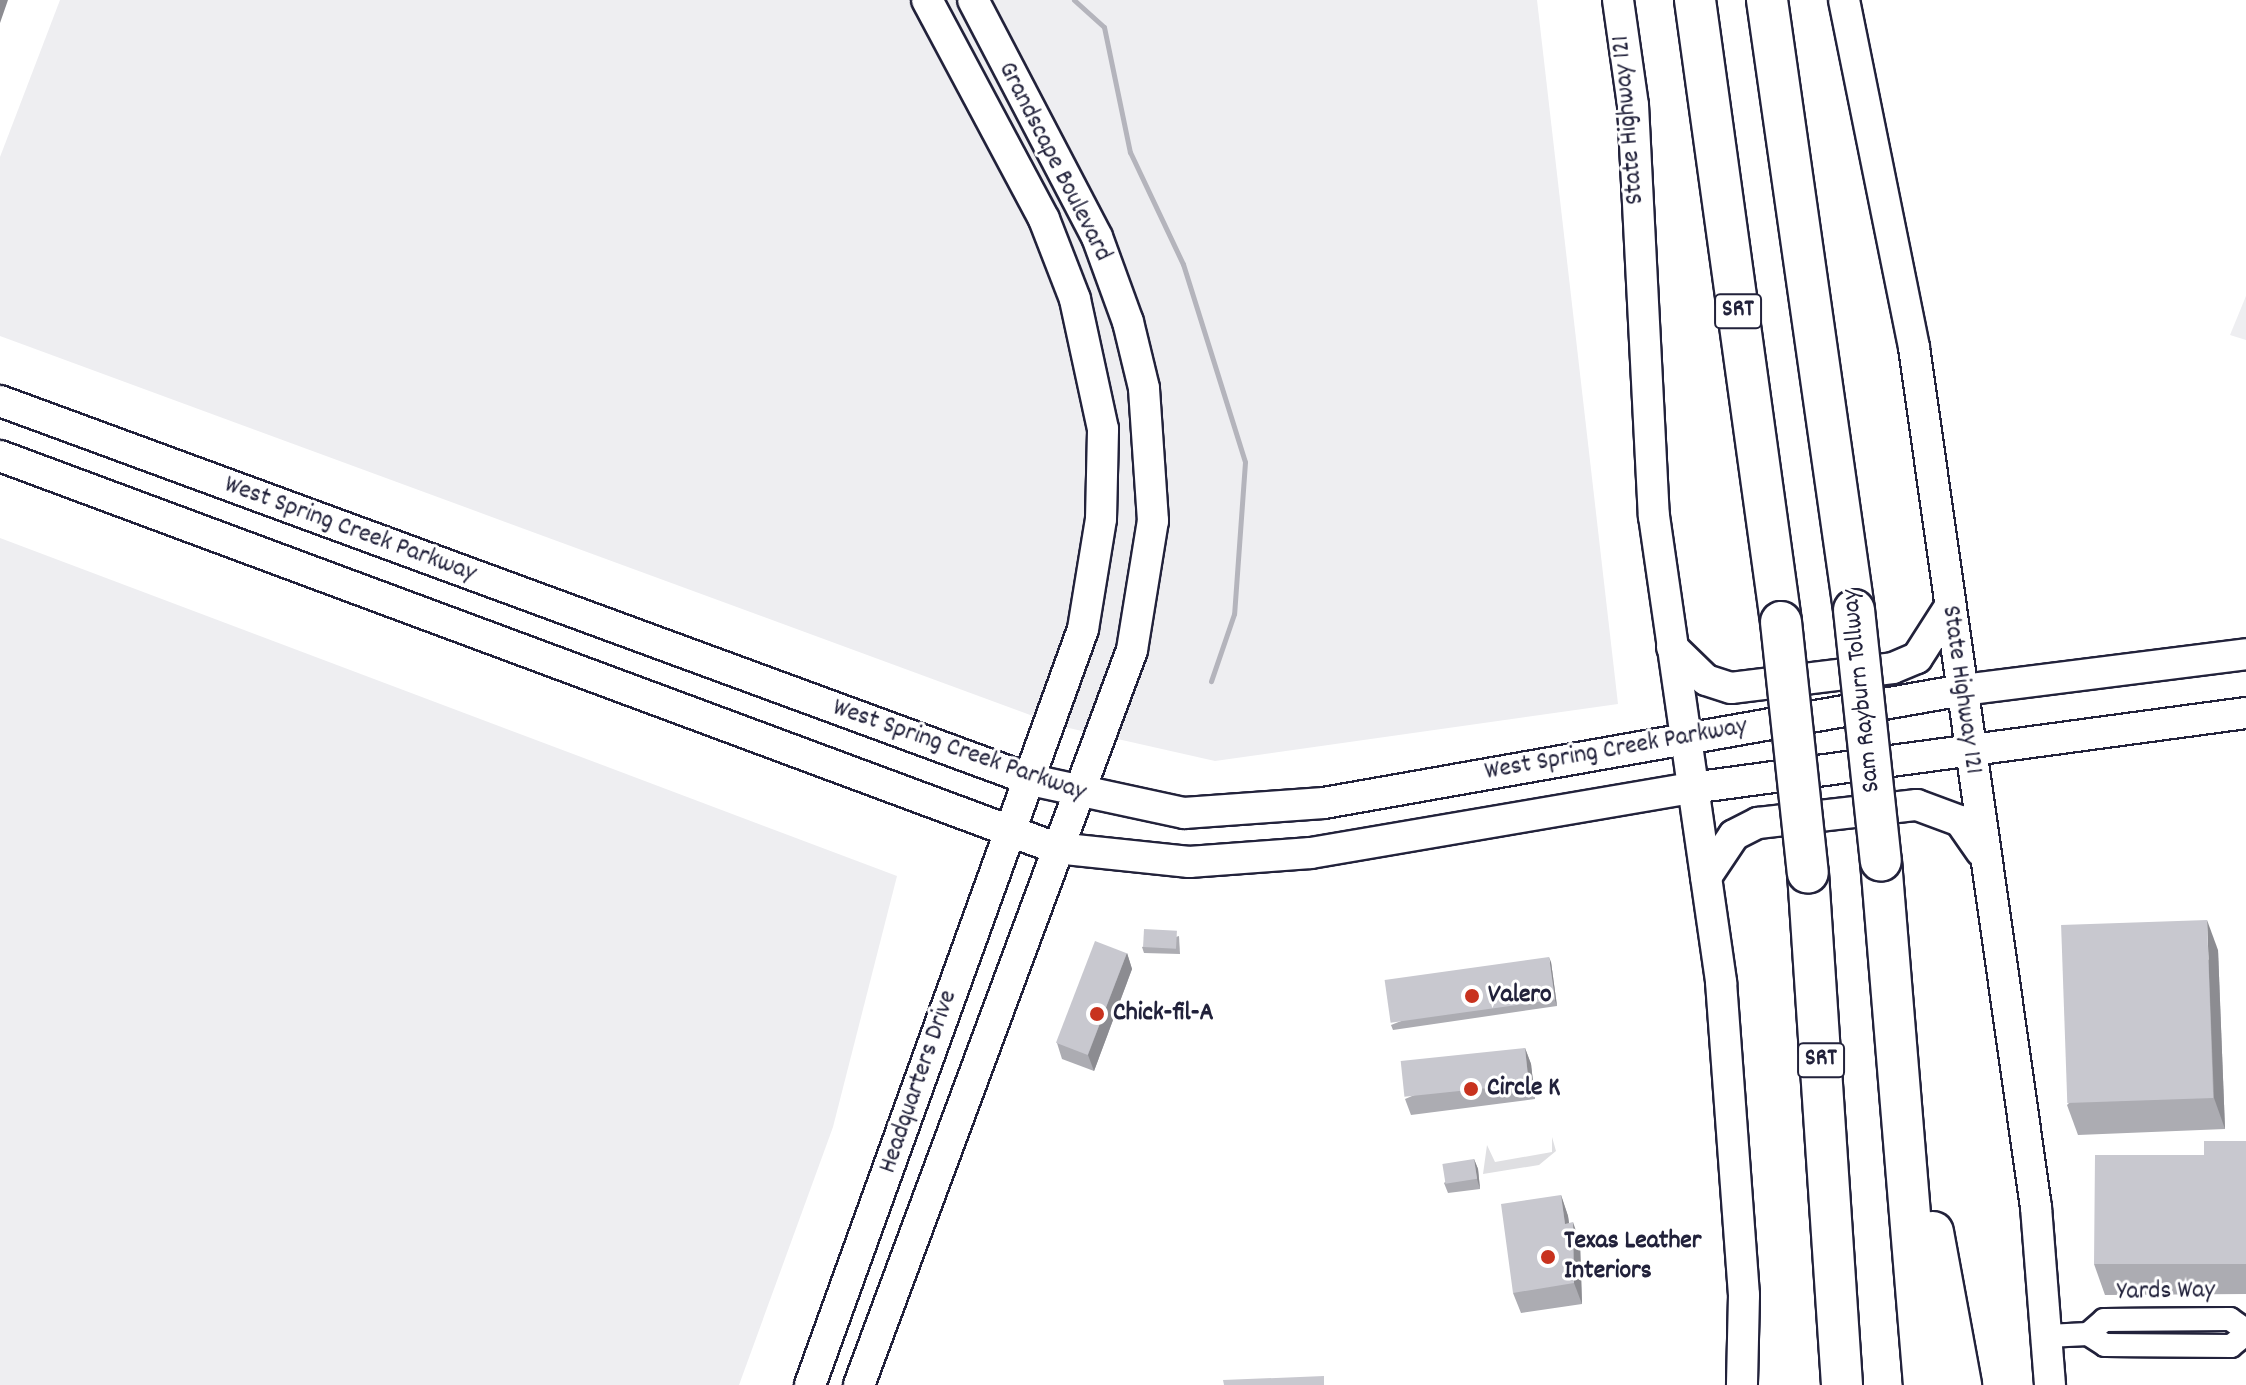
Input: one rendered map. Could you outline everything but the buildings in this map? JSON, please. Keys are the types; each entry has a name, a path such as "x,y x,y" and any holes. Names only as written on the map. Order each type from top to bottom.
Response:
{"highway":[{"name":"SRT","path":"1695,0 1781,622 1808,873 1842,1385"},
{"name":"Sam Rayburn Tollway","path":"1767,0 1854,610 1905,1113 1924,1385"},
{"path":"1905,1113 1957,1336 1961,1385"},
{"path":"1816,1385 1835,1247"}],"main road":[{"name":"Grandscape Boulevard","path":"927,0 1051,235 1092,364 1103,497 1083,629 1031,780"},
{"name":"Grandscape Boulevard","path":"973,0 1089,220 1144,388 1153,521 1132,650 1082,794"},
{"name":"State Highway 121","path":"1618,0 1633,105 1641,360 1672,647 1706,877 1736,1169 1742,1385"},
{"name":"State Highway 121","path":"1844,0 1914,347 1963,690 1982,852 2036,1207 2050,1385"},
{"path":"1051,235 1089,220"},
{"name":"West Spring Creek Parkway","path":"0,401 1031,780 1082,794 1184,813 1254,813 1963,690 2246,654"},
{"name":"West Spring Creek Parkway","path":"0,456 305,567 1006,833 1056,848 1189,862 1311,853 1692,788 1971,753 2246,713"},
{"path":"305,567 328,522"},
{"path":"1672,647 1706,680 1731,688 1893,668 1917,658 1949,608"},
{"name":"Headquarters Drive","path":"810,1385 1006,833 1031,780"},
{"name":"Headquarters Drive","path":"863,1373 1056,848 1082,794"},
{"path":"1706,877 1734,835 1758,823 1917,805 1960,821 1982,852"},
{"path":"824,1346 863,1373"}],"street":[{"name":"Yards Way","path":"2047,1336 2088,1334 2105,1345 2231,1346 2246,1332"}],"shaded area":[{"path":"60,0 1537,0 1618,704 1215,761 1060,726 0,336 0,157"},
{"path":"2246,296 2246,340 2230,335"},
{"path":"0,538 897,876 833,1127 739,1385 0,1385"},
{"path":"1552,1137 1556,1151 1539,1165 1483,1174 1487,1145 1495,1162 1552,1152"}],"waterway":[{"path":"1074,0 1104,27 1130,152 1183,264 1245,462 1234,614 1211,681"}],"place":[{"name":"Valero","path":"1472,996"},
{"name":"Chick-fil-A","path":"1097,1014"},
{"name":"Circle K","path":"1471,1089"},
{"name":"Texas Leather Interiors","path":"1548,1257"}]}
